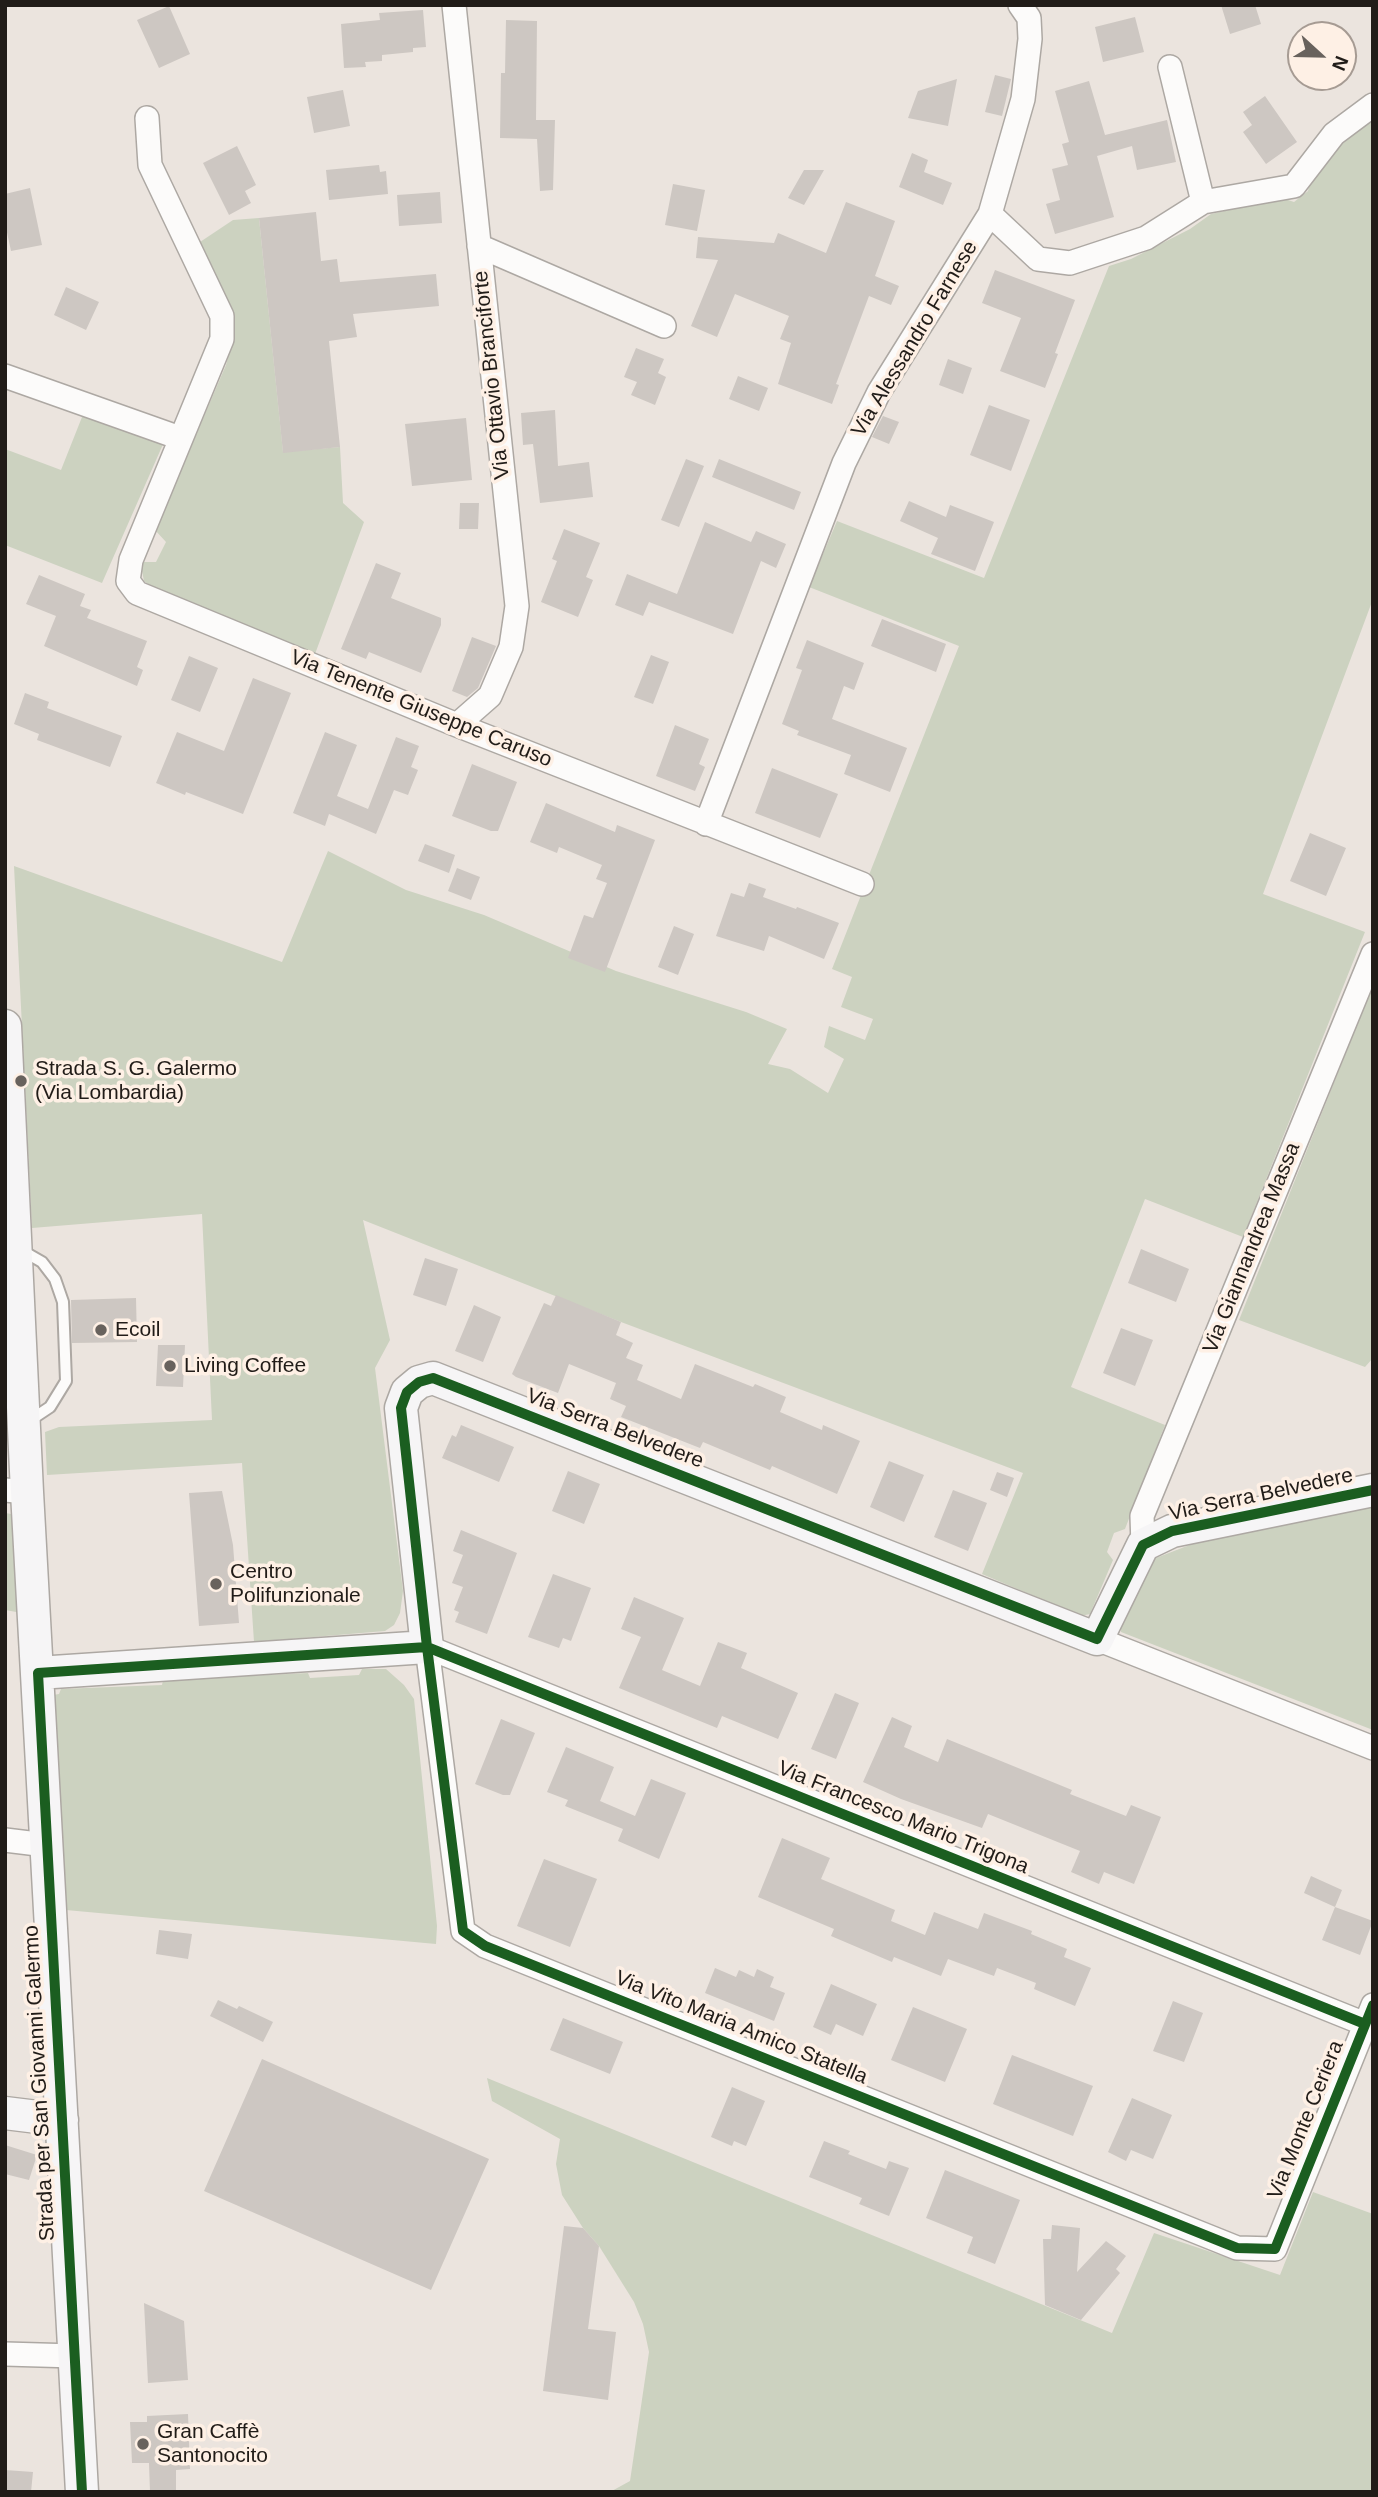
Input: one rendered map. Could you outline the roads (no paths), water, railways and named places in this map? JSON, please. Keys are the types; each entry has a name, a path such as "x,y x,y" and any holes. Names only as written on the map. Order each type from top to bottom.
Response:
{"street":[{"name":"Via Ottavio Branciforte","path":"454,5 517,606 511,647 490,696 457,725"},
{"name":"Via Alessandro Farnese","path":"706,824 844,463 879,392 990,214 1023,99 1030,39 1028,18 1020,5"},
{"path":"1170,66 1203,202"},
{"path":"990,214 1038,258 1070,264 1146,237 1203,202 1294,187 1334,134 1373,105"},
{"name":"Via Tenente Giuseppe Caruso","path":"147,118 150,165 222,316 222,339 131,560 128,581 137,593 457,725 862,884"},
{"path":"478,246 664,326"},
{"path":"5,376 180,438"},
{"name":"Via Giannandrea Massa","path":"1143,1545 1142,1516 1373,954"},
{"name":"Strada per San Giovanni Galermo","path":"6,1045 9,1174 16,1246 14,1388 24,1425 16,1491 38,1673 82,2492"},
{"name":"Via Serra Belvedere","path":"427,1647 401,1408 407,1392 419,1382 433,1378 1097,1639"},
{"name":"Via Serra Belvedere","path":"1143,1545 1172,1531 1373,1490"},
{"path":"1143,1545 1097,1639 1373,1748"},
{"path":"38,1673 427,1647"},
{"name":"Via Francesco Mario Trigona","path":"427,1647 1369,2015"},
{"name":"Via Vito Maria Amico Statella","path":"427,1647 463,1931 485,1946 1237,2248 1275,2249"},
{"path":"5,1840 47,1845"},
{"name":"Via Monte Ceriera","path":"1275,2249 1369,2015"},
{"path":"5,2113 62,2120"},
{"path":"5,2354 75,2356"}],"lane":[{"path":"16,1246 42,1262 55,1279 63,1302 66,1381 50,1407 24,1425"}],"place":[{"name":"Strada S. G. Galermo (Via Lombardia)","path":"21,1081"},
{"name":"Ecoil","path":"101,1330"},
{"name":"Living Coffee","path":"170,1366"},
{"name":"Centro Polifunzionale","path":"216,1584"},
{"name":"Gran Caffè Santonocito","path":"143,2444"}]}
